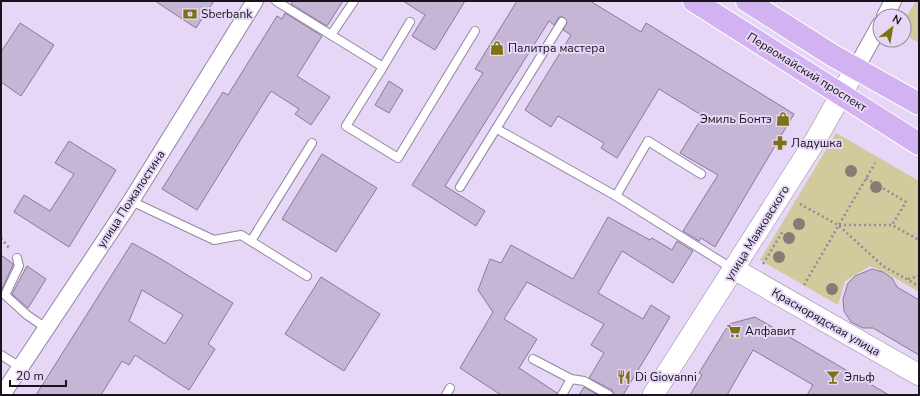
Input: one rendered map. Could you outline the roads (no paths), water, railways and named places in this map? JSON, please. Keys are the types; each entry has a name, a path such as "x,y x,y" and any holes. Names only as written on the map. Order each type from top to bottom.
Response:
{"main road":[{"name":"Первомайский проспект","path":"694,1 919,144"},
{"path":"747,1 832,55 919,104"}],"street":[{"name":"улица Пожалостина","path":"2,395 131,201 256,1"},
{"path":"856,68 872,39"},
{"name":"улица Маяковского","path":"653,395 815,141 856,68"},
{"name":"Краснорядская улица","path":"734,269 919,375"}],"lane":[{"path":"276,1 383,67"},
{"path":"331,35 354,1"},
{"path":"410,22 346,126 398,158 475,31"},
{"path":"460,187 562,22"},
{"path":"497,129 616,196 734,269"},
{"path":"616,196 648,141 701,174"},
{"path":"251,241 312,143"},
{"path":"131,201 214,240 241,235 307,276"},
{"path":"17,258 19,266 5,296 27,315 46,328"},
{"path":"1,355 20,367"},
{"path":"533,359 571,379 584,381 609,395"},
{"path":"562,395 571,379"}],"place":[{"name":"Sberbank","path":"190,14"},
{"name":"Палитра мастера","path":"497,48"},
{"name":"Эмиль Бонтэ","path":"783,119"},
{"name":"Ладушка","path":"780,143"},
{"name":"Алфавит","path":"734,331"},
{"name":"Di Giovanni","path":"624,377"},
{"name":"Эльф","path":"833,377"}]}
